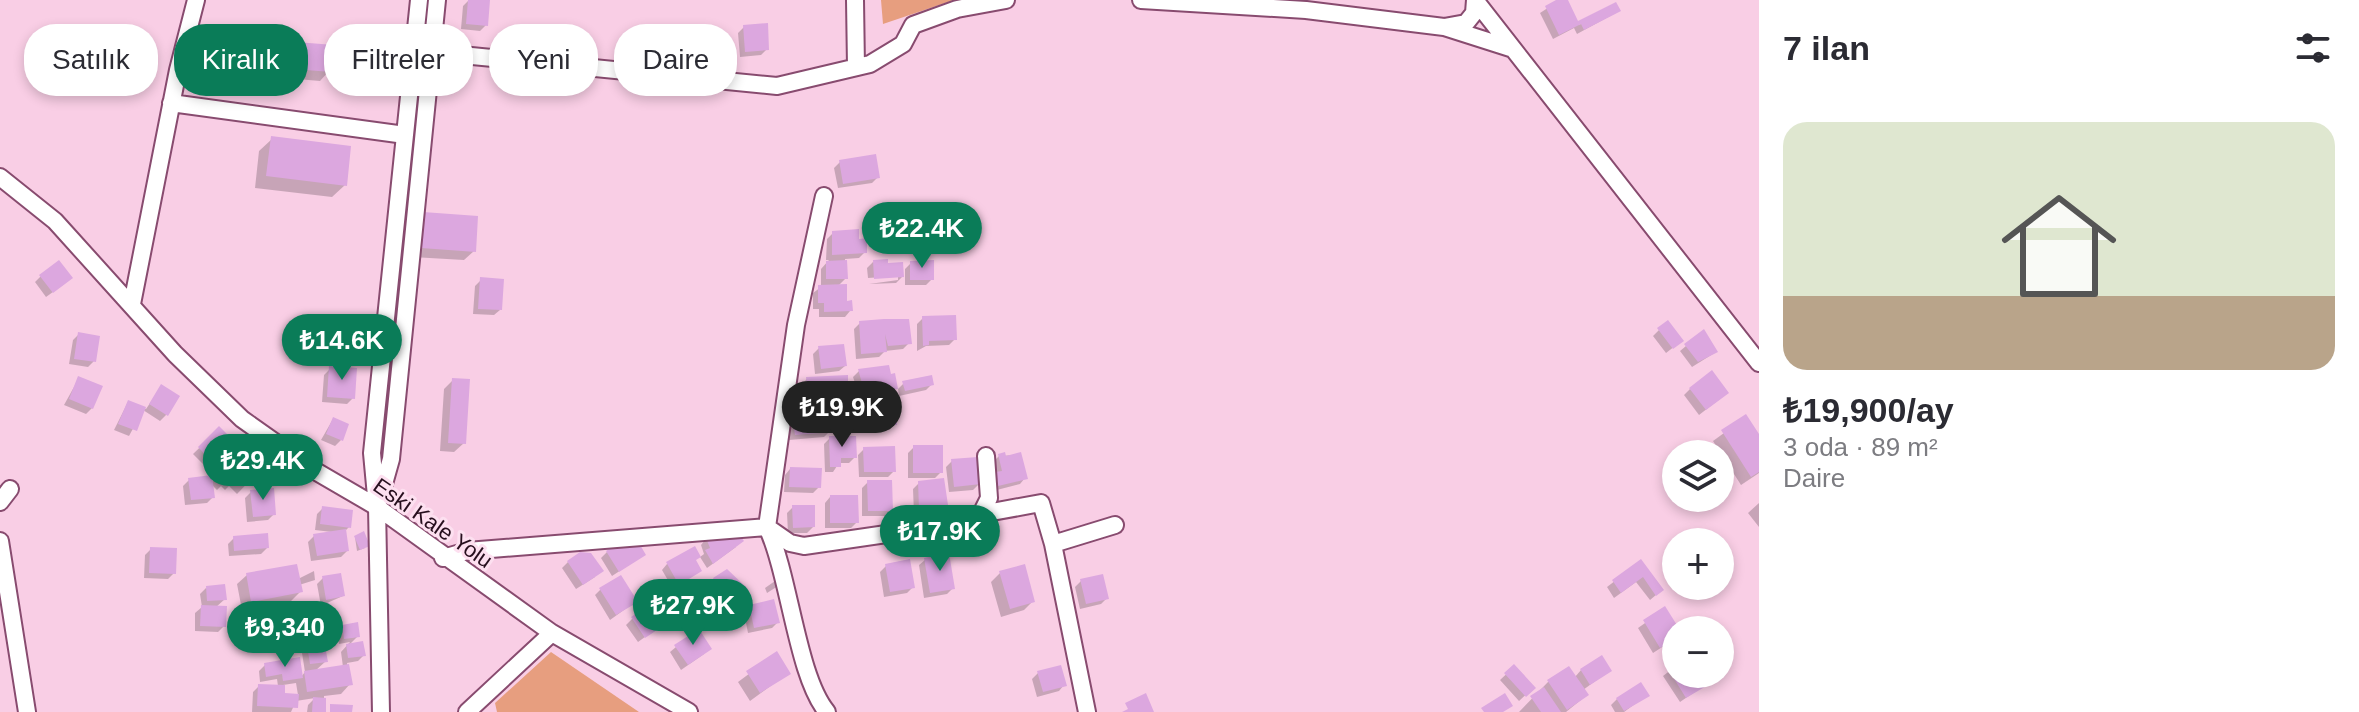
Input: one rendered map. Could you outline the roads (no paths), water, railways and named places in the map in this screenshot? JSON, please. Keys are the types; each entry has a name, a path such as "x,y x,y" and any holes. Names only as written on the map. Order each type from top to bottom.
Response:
{"street":[{"path":"132,304 171,103 196,0"},
{"path":"381,712 377,507 372,453 419,0"},
{"path":"434,24 437,0"},
{"path":"855,0 856,67"},
{"path":"473,56 777,86 870,64 903,44 913,25 957,9 1006,0"},
{"path":"1141,0 1306,10 1444,27 1513,49"},
{"path":"1444,27 1466,23 1474,13 1475,0"},
{"path":"1475,0 1759,363"},
{"path":"377,507 391,459 427,96"},
{"path":"171,103 405,135"},
{"name":"Eski Kale Yolu","path":"0,177 55,221 175,354 242,419 317,472 377,507 443,558 552,633 689,712"},
{"path":"824,196 796,325 767,527 781,557 810,679 827,712"},
{"path":"981,514 989,498 986,456"},
{"path":"443,558 467,551 767,527 790,543 804,546 907,531 1041,503 1053,544 1087,712"},
{"path":"1053,544 1115,525"},
{"path":"0,541 27,712"},
{"path":"467,712 552,633"}]}
